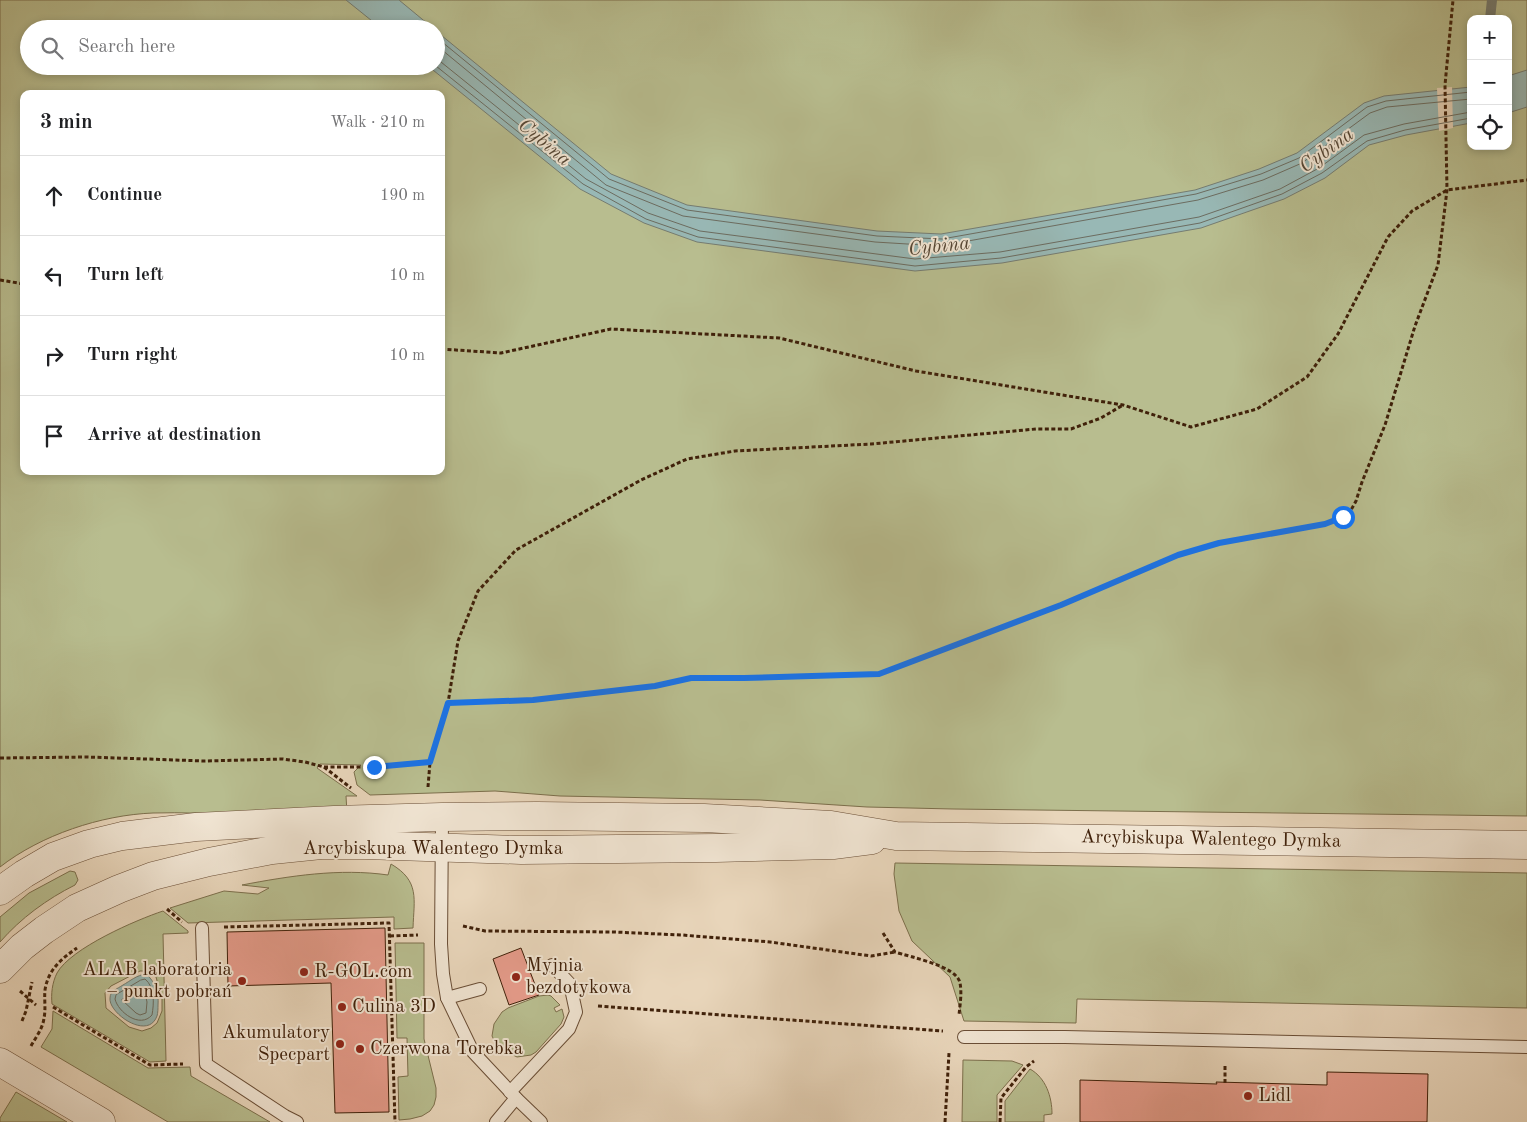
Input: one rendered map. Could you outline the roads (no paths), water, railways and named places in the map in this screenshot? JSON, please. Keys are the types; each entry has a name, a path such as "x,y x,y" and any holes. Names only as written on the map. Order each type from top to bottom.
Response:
{"street":[{"name":"Arcybiskupa Walentego Dymka","path":"0,891 53,857 89,844 122,836 196,827 334,820 537,816 704,818 831,825 896,836 1527,844"},
{"name":"Arcybiskupa Walentego Dymka","path":"0,969 22,947 77,908 120,889 153,876 209,862 272,850 321,845 365,844 521,850 834,846 896,836"},
{"path":"0,1062 101,1122"}],"lane":[{"path":"442,817 442,974 447,998 472,1052 541,1122"},
{"path":"202,928 206,1064 297,1122"},
{"path":"496,1122 513,1095 569,1029 576,1012 570,984 552,965"},
{"path":"447,998 480,989"},
{"path":"961,1034 1527,1047"}],"water":[{"path":"346,0 399,0 423,20 371,20"},
{"name":"Cybina","path":"445,38 611,174 687,205 877,231 941,234 1195,190 1259,169 1297,153 1364,103 1384,96 1467,87 1467,124 1406,135 1369,145 1325,178 1284,199 1201,228 1002,263 915,271 697,242 644,223 580,189 439,75 445,75"},
{"path":"1527,70 1527,107 1512,112 1512,105 1512,75"},
{"path":"146,974 152,980 157,992 158,1013 152,1023 146,1026 129,1022 122,1017 111,1004 110,996 114,990"}],"waterway":[{"path":"1490,15 1492,0"}],"place":[{"name":"R-GOL.com","path":"304,972"},
{"name":"Myjnia bezdotykowa","path":"516,977"},
{"name":"ALAB laboratoria – punkt pobrań","path":"242,981"},
{"name":"Culina 3D","path":"342,1007"},
{"name":"Akumulatory Specpart","path":"340,1044"},
{"name":"Czerwona Torebka","path":"360,1049"},
{"name":"Lidl","path":"1248,1096"}]}
